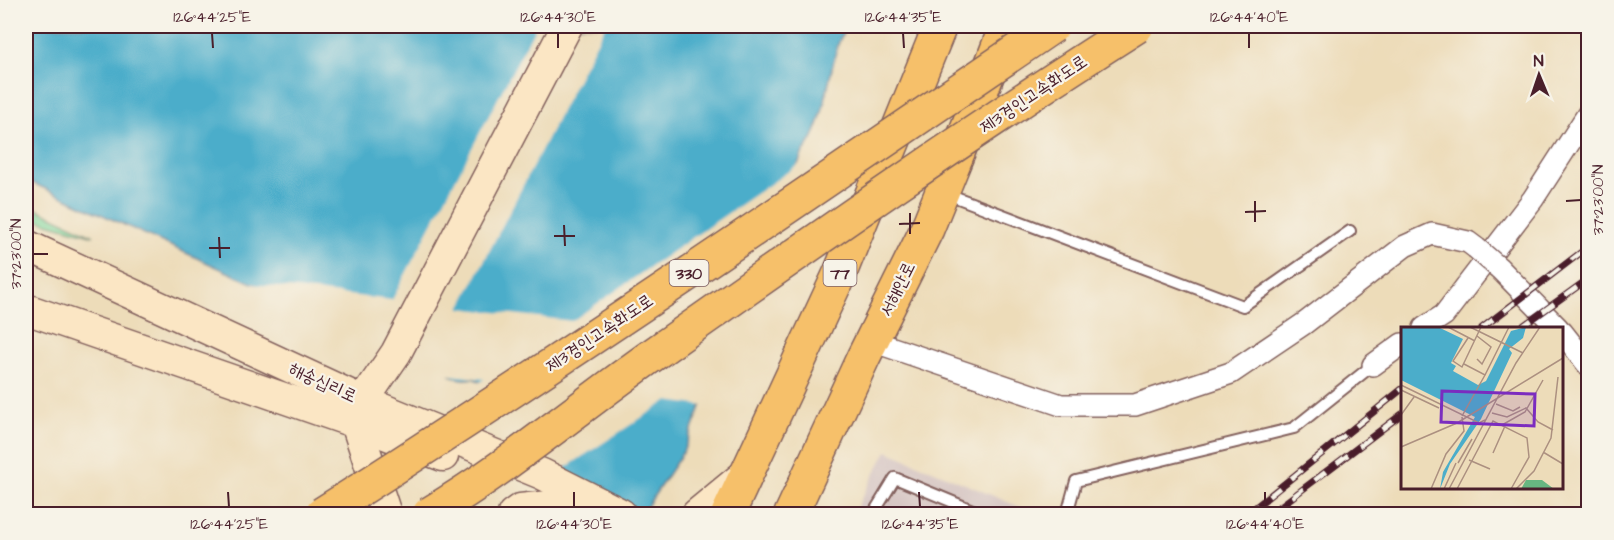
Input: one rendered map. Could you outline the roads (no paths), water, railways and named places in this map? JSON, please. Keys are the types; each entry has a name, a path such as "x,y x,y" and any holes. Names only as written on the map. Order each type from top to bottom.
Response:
{"main road":[{"path":"386,514 360,412 396,353 567,26"},
{"name":"77","path":"728,514 840,273 940,26"},
{"name":"서해안로","path":"791,514 927,229 1006,26"},
{"name":"제3경인고속화도로","path":"322,514 756,229 1053,26"},
{"name":"제3경인고속화도로","path":"429,514 462,495 594,396 778,267 1137,26"},
{"name":"해송십리로","path":"26,245 360,412 533,490 568,510"},
{"name":"해송십리로","path":"26,309 360,412 542,474 621,514"},
{"path":"697,514 748,472"},
{"path":"513,514 520,510 568,510"}],"street":[{"path":"1426,327 1444,315 1533,199 1588,114"},
{"path":"872,341 1061,405 1135,405 1231,373 1305,323 1405,246 1432,234 1468,242 1499,268 1557,327"},
{"path":"1563,333 1588,366"},
{"path":"1372,365 1401,345"}],"lane":[{"path":"942,192 1243,306 1350,231"},
{"path":"1067,514 1077,481 1294,428 1372,365"},
{"path":"873,514 896,478 982,514"}],"water":[{"path":"26,26 846,26 838,45 816,131 803,152 683,452 642,514 537,514 582,435 473,378 456,378 442,369 439,323 432,310 324,316 26,180"}],"railway":[{"path":"1483,327 1588,247"},
{"path":"1521,327 1588,279"},
{"path":"1247,514 1401,390"},
{"path":"1270,514 1401,415"}]}
